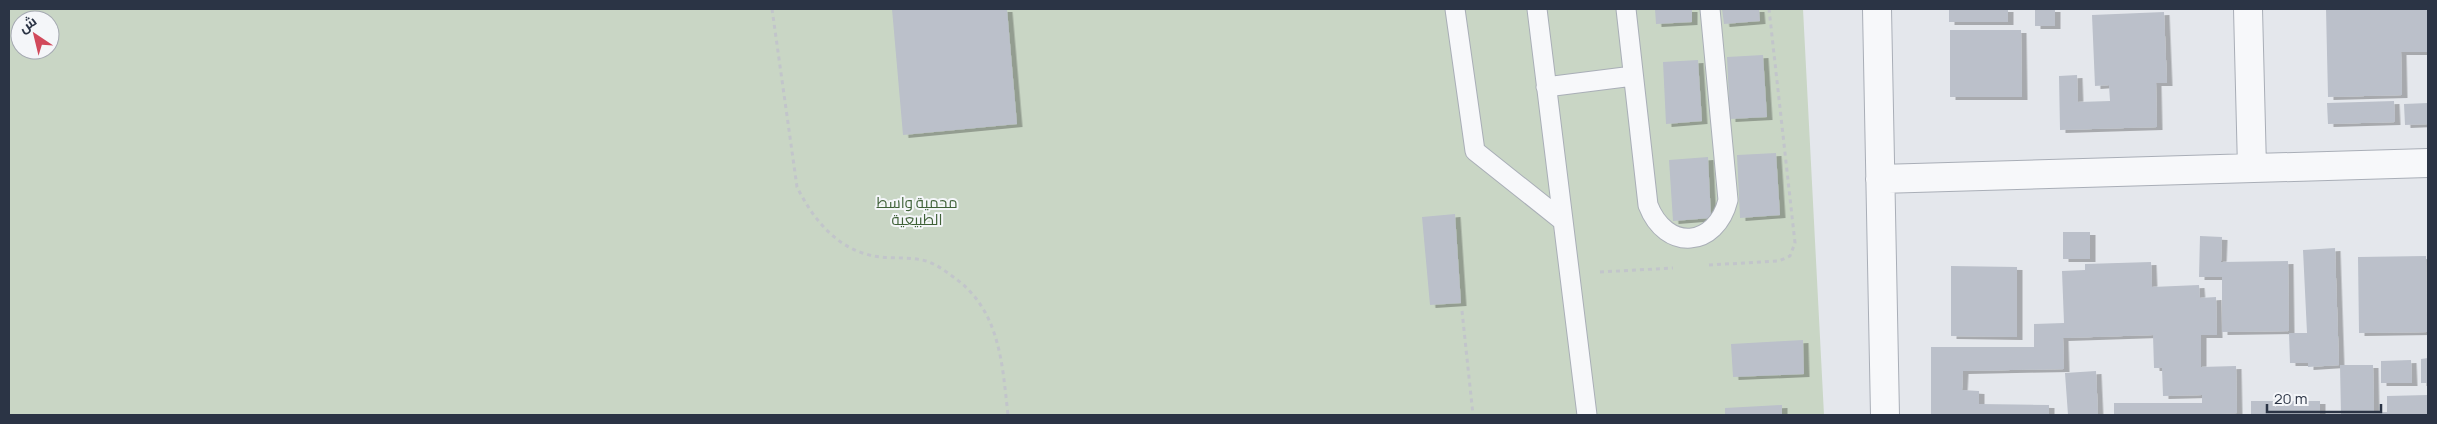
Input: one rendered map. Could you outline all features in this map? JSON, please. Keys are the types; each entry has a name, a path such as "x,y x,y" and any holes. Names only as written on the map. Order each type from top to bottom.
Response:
{"street":[{"path":"1877,9 1885,415"},
{"path":"2248,9 2252,168"},
{"path":"1880,179 2428,163"}],"lane":[{"path":"1455,9 1475,151 1562,221"},
{"path":"1537,9 1587,415"},
{"path":"1626,9 1648,205 1653,219 1663,230 1676,236 1690,238 1705,235 1717,226 1725,214 1728,200 1710,9"},
{"path":"1546,87 1633,76"}],"path":[{"path":"772,9 797,187 808,210 824,228 844,244 866,255 923,260 943,269 961,282 976,297 988,316 997,336 1002,357 1008,415"},
{"path":"1462,311 1473,415"}],"green space":[{"name":"محمية واسط الطبيعية","path":"9,9 1803,9 1824,415 9,415"}],"building":[{"path":"892,9 1007,9 1017,124 903,135"},
{"path":"1655,9 1692,9 1692,22 1656,24"},
{"path":"1722,9 1759,9 1760,21 1724,24"},
{"path":"1949,9 2008,9 2008,22 1949,22"},
{"path":"2035,9 2055,9 2055,26 2035,26"},
{"path":"2326,9 2428,9 2428,52 2401,52 2402,95 2328,97"},
{"path":"2164,12 2167,83 2156,83 2157,127 2060,130 2059,76 2077,75 2078,102 2110,101 2109,85 2095,86 2092,15"},
{"path":"1950,30 2021,30 2022,97 1950,97"},
{"path":"1763,55 1767,117 1730,119 1727,57"},
{"path":"1698,60 1702,121 1666,124 1663,62"},
{"path":"2394,101 2395,122 2328,124 2327,103"},
{"path":"2428,103 2428,124 2405,125 2404,104"},
{"path":"1776,153 1780,215 1740,218 1737,155"},
{"path":"1708,157 1711,218 1673,221 1669,160"},
{"path":"1455,214 1461,303 1430,305 1422,217"},
{"path":"2063,232 2090,232 2090,259 2063,259"},
{"path":"2200,236 2222,237 2221,262 2288,261 2289,331 2222,332 2222,277 2199,277"},
{"path":"2335,248 2339,365 2308,367 2308,363 2290,363 2289,333 2307,333 2303,250"},
{"path":"2426,256 2427,332 2359,333 2358,257"},
{"path":"2151,262 2152,287 2199,285 2200,298 2216,297 2217,335 2201,335 2201,367 2236,366 2237,413 2114,415 2114,403 2202,403 2202,395 2163,396 2162,368 2154,368 2153,335 2063,338 2064,369 1963,371 1962,390 1979,391 1979,404 2049,405 2049,415 1931,415 1931,347 2034,347 2034,324 2064,323 2062,271 2085,270 2085,264"},
{"path":"1951,266 2017,267 2017,337 1951,336"},
{"path":"1803,340 1804,374 1733,377 1731,344"},
{"path":"2428,358 2428,383 2421,383 2421,359"},
{"path":"2411,360 2412,383 2381,383 2381,361"},
{"path":"2340,365 2373,365 2374,412 2387,412 2387,396 2428,395 2428,415 2341,415"},
{"path":"2096,371 2098,415 2068,415 2065,373"},
{"path":"2251,401 2320,401 2320,415 2251,415"},
{"path":"1782,405 1782,415 1725,415 1725,408"}]}
